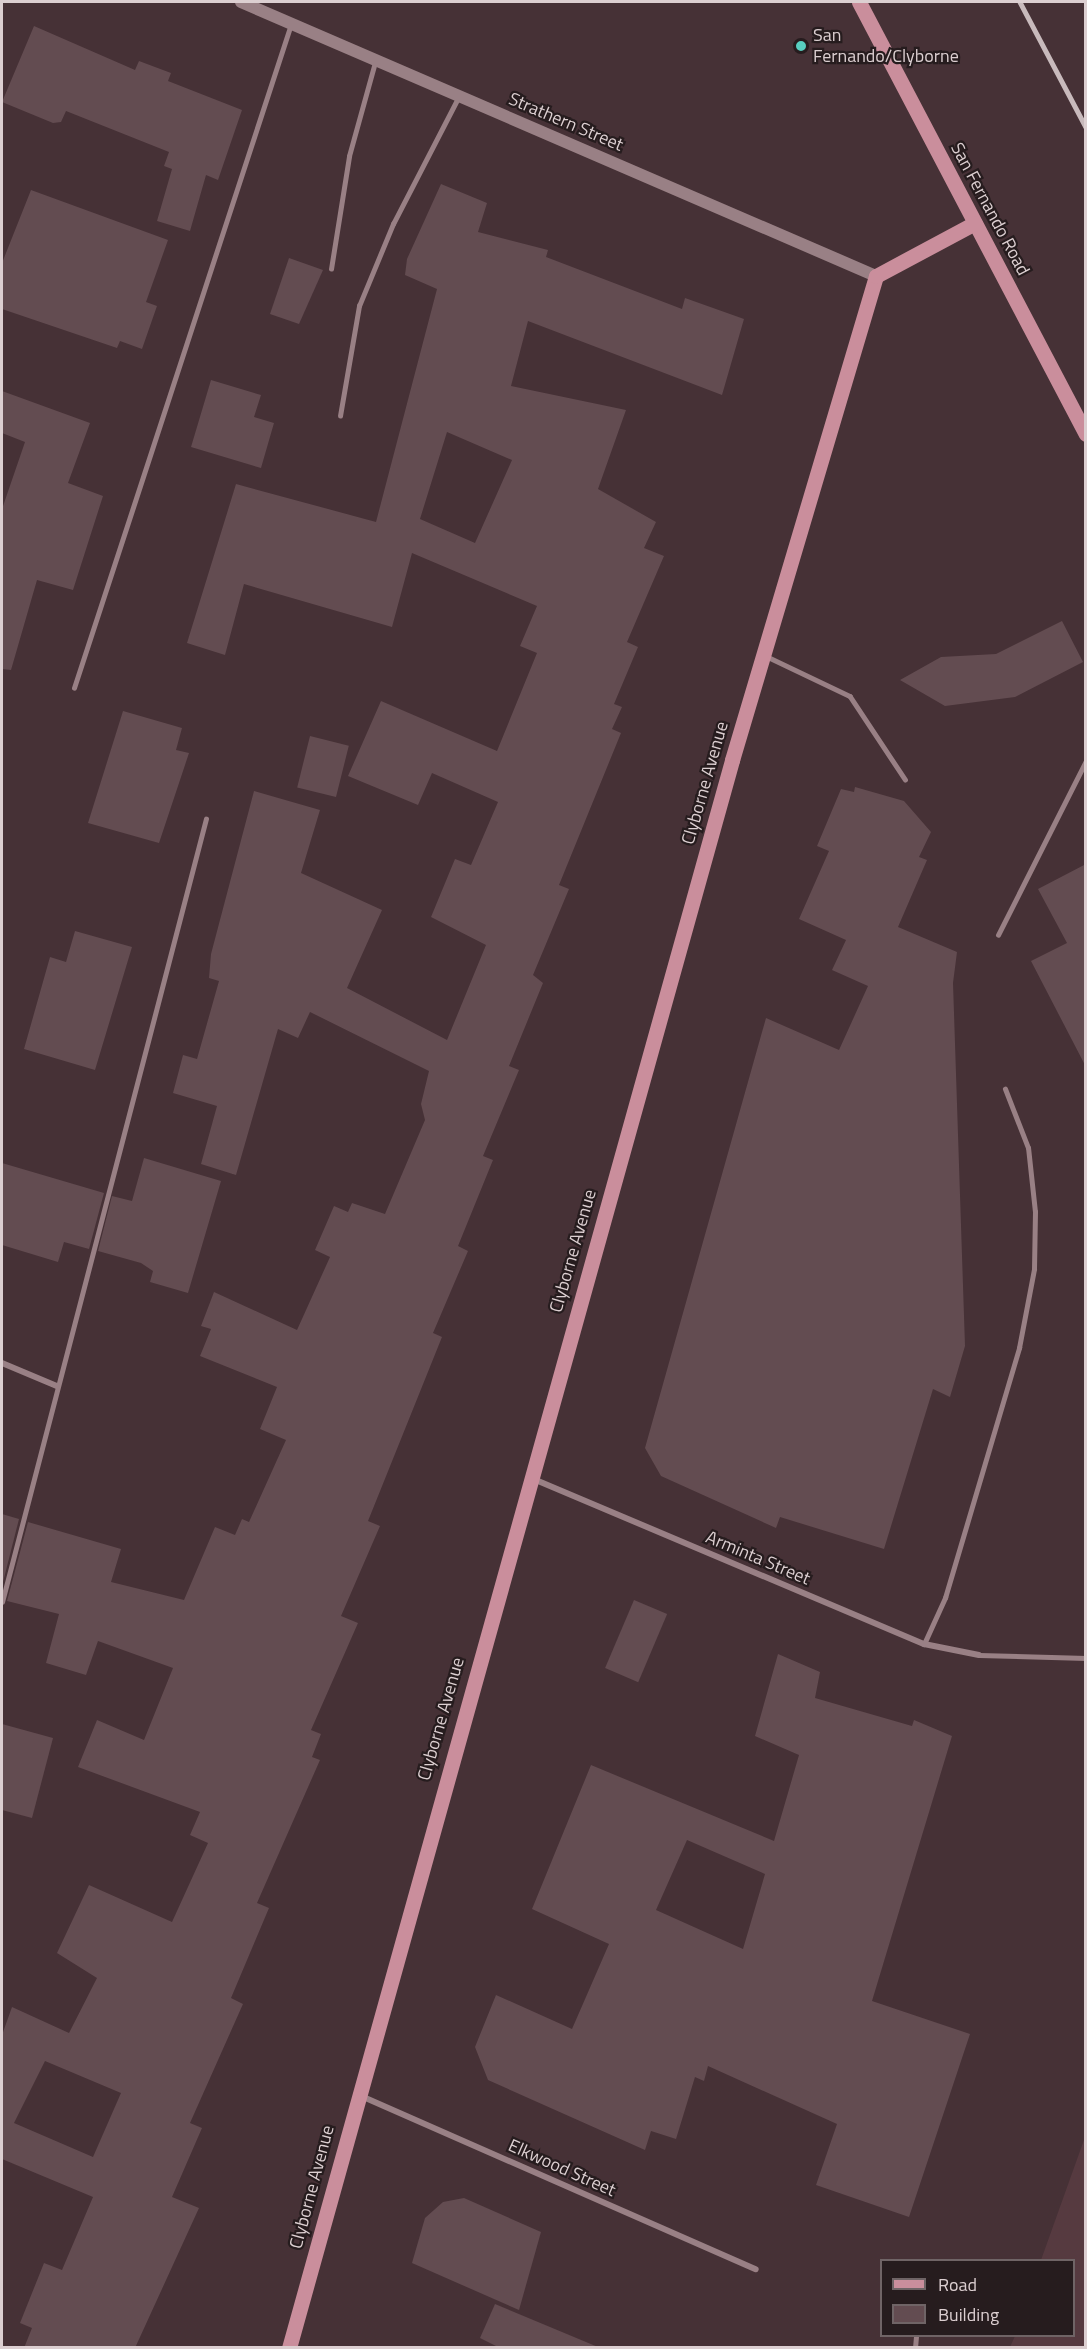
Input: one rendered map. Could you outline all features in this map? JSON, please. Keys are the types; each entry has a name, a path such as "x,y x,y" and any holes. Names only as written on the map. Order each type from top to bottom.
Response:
{"main road":[{"name":"Strathern Street","path":"241,2 876,276"},
{"name":"San Fernando Road","path":"859,2 1086,434"},
{"path":"876,276 975,223"},
{"name":"Clyborne Avenue","path":"289,2348 357,2094 762,654 876,276"}],"street":[{"path":"2,1363 57,1386"},
{"name":"Arminta Street","path":"530,1477 924,1644 979,1655"},
{"name":"Elkwood Street","path":"357,2094 756,2269"}],"lane":[{"path":"74,688 291,23"},
{"path":"331,269 349,156 376,60"},
{"path":"340,416 360,306 393,224 459,96"},
{"path":"762,654 850,696 905,779"},
{"path":"998,935 1086,761"},
{"path":"2,1602 206,819"},
{"path":"924,1644 945,1598 1016,1359 1034,1269 1035,1212 1028,1148 1005,1089"},
{"path":"979,1655 1086,1658"}],"shaded area":[{"path":"1085,2137 1085,2347 1010,2347 1015,2337 1075,2337 1075,2259 1041,2259"}],"building":[{"path":"34,26 135,70 139,61 171,73 168,81 242,110 218,180 206,175 190,231 157,221 172,169 164,166 169,152 66,111 61,122 53,123 2,102"},
{"path":"441,184 487,203 478,232 548,250 546,257 682,309 685,298 744,319 722,395 528,321 511,386 626,410 598,489 656,522 644,548 664,556 627,642 638,647 614,704 622,707 612,729 621,733 559,885 569,889 533,975 543,983 509,1066 519,1070 483,1156 493,1160 458,1246 468,1251 433,1333 442,1337 368,1521 380,1526 341,1616 358,1623 311,1730 321,1734 312,1757 320,1760 257,1903 269,1908 231,1998 243,2004 190,2123 202,2128 172,2197 199,2208 135,2348 24,2348 32,2328 20,2323 44,2263 62,2270 93,2197 2,2159 2,2035 12,2007 69,2033 97,1978 57,1953 89,1885 172,1922 208,1843 190,1835 200,1812 78,1767 97,1720 144,1740 173,1668 98,1641 86,1675 46,1663 59,1614 7,1601 28,1522 121,1549 111,1582 184,1600 215,1527 235,1535 242,1519 249,1522 286,1440 260,1429 277,1387 200,1356 211,1329 201,1326 214,1292 297,1330 330,1257 315,1250 334,1206 348,1212 352,1203 385,1214 425,1120 421,1104 429,1071 310,1012 298,1038 278,1029 236,1175 201,1164 217,1106 173,1093 183,1055 197,1059 219,981 209,978 211,954 254,791 320,810 301,873 382,910 347,988 447,1040 486,945 431,917 455,859 471,865 498,802 432,773 418,805 348,776 381,701 497,751 537,653 520,646 537,606 412,553 392,627 244,584 225,655 187,643 236,484 376,522 437,289 405,275 407,259","holes":["447,432 512,460 475,543 420,519","45,2061 121,2093 93,2157 14,2123"]},
{"path":"31,190 168,240 146,302 157,306 142,349 120,341 117,348 2,309 2,263"},
{"path":"289,258 323,270 299,324 270,314"},
{"path":"211,380 261,395 254,417 274,423 261,468 191,447"},
{"path":"2,391 90,423 68,483 103,496 73,590 37,580 11,670 2,669 2,509 25,442 2,433"},
{"path":"1062,621 1083,662 1015,697 945,706 900,680 941,657 996,654"},
{"path":"123,711 182,728 176,750 189,753 159,843 88,823"},
{"path":"310,736 349,746 336,797 297,787"},
{"path":"855,787 904,801 931,832 919,857 927,860 898,927 957,952 953,983 965,1346 950,1397 933,1389 884,1549 780,1517 776,1528 661,1476 645,1448 766,1018 839,1050 868,986 832,970 846,940 799,919 829,851 817,846 841,789 854,792"},
{"path":"1086,864 1086,1067 1031,961 1067,943 1038,889"},
{"path":"75,931 132,947 95,1070 24,1049 50,957 66,962"},
{"path":"144,1158 221,1181 188,1293 150,1282 153,1271 141,1263 98,1251 112,1196 132,1201"},
{"path":"2,1163 104,1193 89,1249 64,1242 58,1262 2,1245"},
{"path":"2,1514 19,1519 2,1586"},
{"path":"634,1600 667,1614 638,1682 605,1668"},
{"path":"778,1654 820,1672 815,1698 912,1726 914,1720 952,1736 872,2001 970,2034 909,2217 816,2185 837,2124 708,2066 704,2081 695,2077 676,2139 651,2131 645,2150 488,2080 475,2047 496,1995 572,2029 609,1944 532,1909 591,1765 774,1841 799,1755 755,1736","holes":["687,1840 765,1874 743,1949 656,1910"]},
{"path":"2,1724 53,1738 32,1818 2,1810"},
{"path":"464,2198 541,2232 519,2310 412,2263 425,2218 443,2202"},
{"path":"495,2304 598,2348 500,2348 480,2338"}],"railway":[{"path":"1020,2 1086,127"}],"place":[{"name":"San Fernando/Clyborne","path":"801,46"}]}
